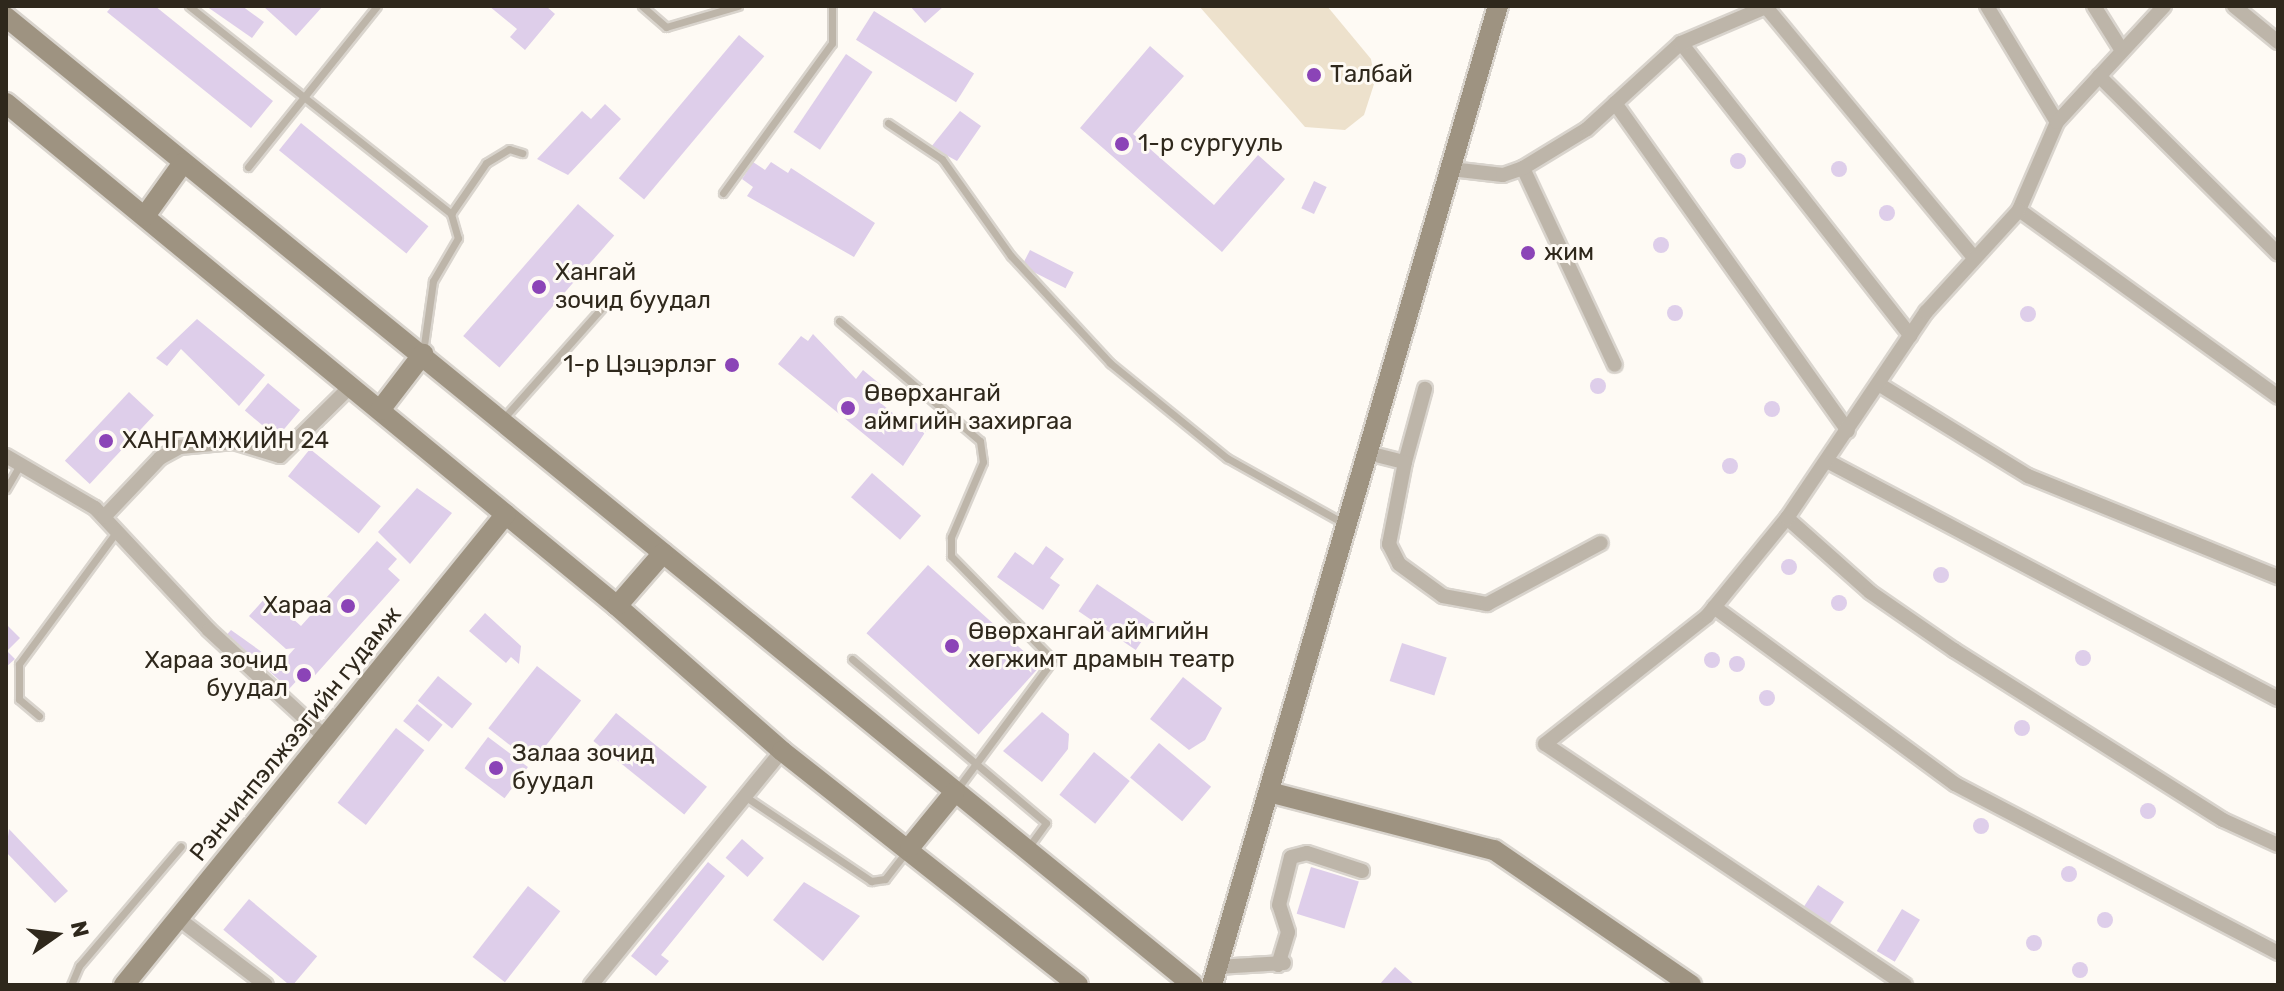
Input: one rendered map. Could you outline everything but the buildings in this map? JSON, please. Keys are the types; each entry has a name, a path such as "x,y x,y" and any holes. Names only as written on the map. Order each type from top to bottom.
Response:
{"main road":[{"path":"1215,976 1498,6"},
{"path":"6,17 1193,985"},
{"path":"6,103 617,606 782,751 910,847 1078,985"},
{"path":"145,216 183,163"},
{"path":"380,410 423,354"},
{"name":"Рэнчинпэлжээгийн гудамж","path":"124,985 327,739 506,514"},
{"path":"617,606 663,553"},
{"path":"1269,792 1494,850 1691,985"},
{"path":"910,847 954,793"}],"street":[{"path":"1987,6 2057,122"},
{"path":"2094,6 2121,49"},
{"path":"1905,985 1545,744 1714,607 1787,518 1911,336 1973,256 2019,210 2057,122 2121,49 2164,6"},
{"path":"2234,6 2278,42"},
{"path":"1451,169 1503,175 1523,168 1615,103 1681,43 1766,7 1973,256"},
{"path":"1681,43 1911,336"},
{"path":"2099,76 2278,254"},
{"path":"1615,103 1848,431"},
{"path":"1523,168 1615,365"},
{"path":"2019,210 2278,397"},
{"path":"1880,385 2028,476 2278,577"},
{"path":"104,517 160,458 180,447 234,442 280,456 350,387"},
{"path":"1425,389 1405,462 1389,544 1399,564 1443,596 1487,604 1601,543"},
{"path":"1368,453 1405,462"},
{"path":"6,456 64,484 104,517 327,739"},
{"path":"1827,461 2278,699"},
{"path":"1787,518 1870,592 1954,650 2223,820 2278,845"},
{"path":"1714,607 1955,784 2278,953"},
{"path":"591,985 782,751"},
{"path":"1215,976 1283,964 1288,932 1279,905 1291,857 1307,853 1362,871"},
{"path":"179,919 266,985"}],"lane":[{"path":"189,6 451,214 458,238 433,281 423,354"},
{"path":"248,167 377,6"},
{"path":"642,6 666,27 738,6"},
{"path":"723,193 832,43 832,6"},
{"path":"888,123 942,159 1011,256 1110,363 1227,458 1347,525"},
{"path":"451,214 486,163 509,149 522,153"},
{"path":"502,420 607,302"},
{"path":"839,321 980,441 983,462 951,537 951,556 1053,660 954,793"},
{"path":"6,489 20,465"},
{"path":"39,716 19,699 19,664 117,531"},
{"path":"852,659 1046,823 1026,851"},
{"path":"745,797 871,881 885,879 910,847"},
{"path":"71,985 79,966 181,846"}],"shaded area":[{"name":"Талбай","path":"1199,6 1327,6 1371,59 1375,81 1364,115 1345,130 1305,127"}],"place":[{"name":"Талбай","path":"1314,75"},
{"name":"1-р сургууль","path":"1122,144"},
{"name":"жим","path":"1528,253"},
{"name":"Хангай зочид буудал","path":"539,287"},
{"name":"1-р Цэцэрлэг","path":"732,365"},
{"name":"Өвөрхангай аймгийн захиргаа","path":"848,408"},
{"name":"ХАНГАМЖИЙН 24","path":"106,441"},
{"name":"Хараа","path":"348,606"},
{"name":"Өвөрхангай аймгийн хөгжимт драмын театр","path":"952,646"},
{"name":"Хараа зочид буудал","path":"304,675"},
{"name":"Залаа зочид буудал","path":"496,768"}]}
